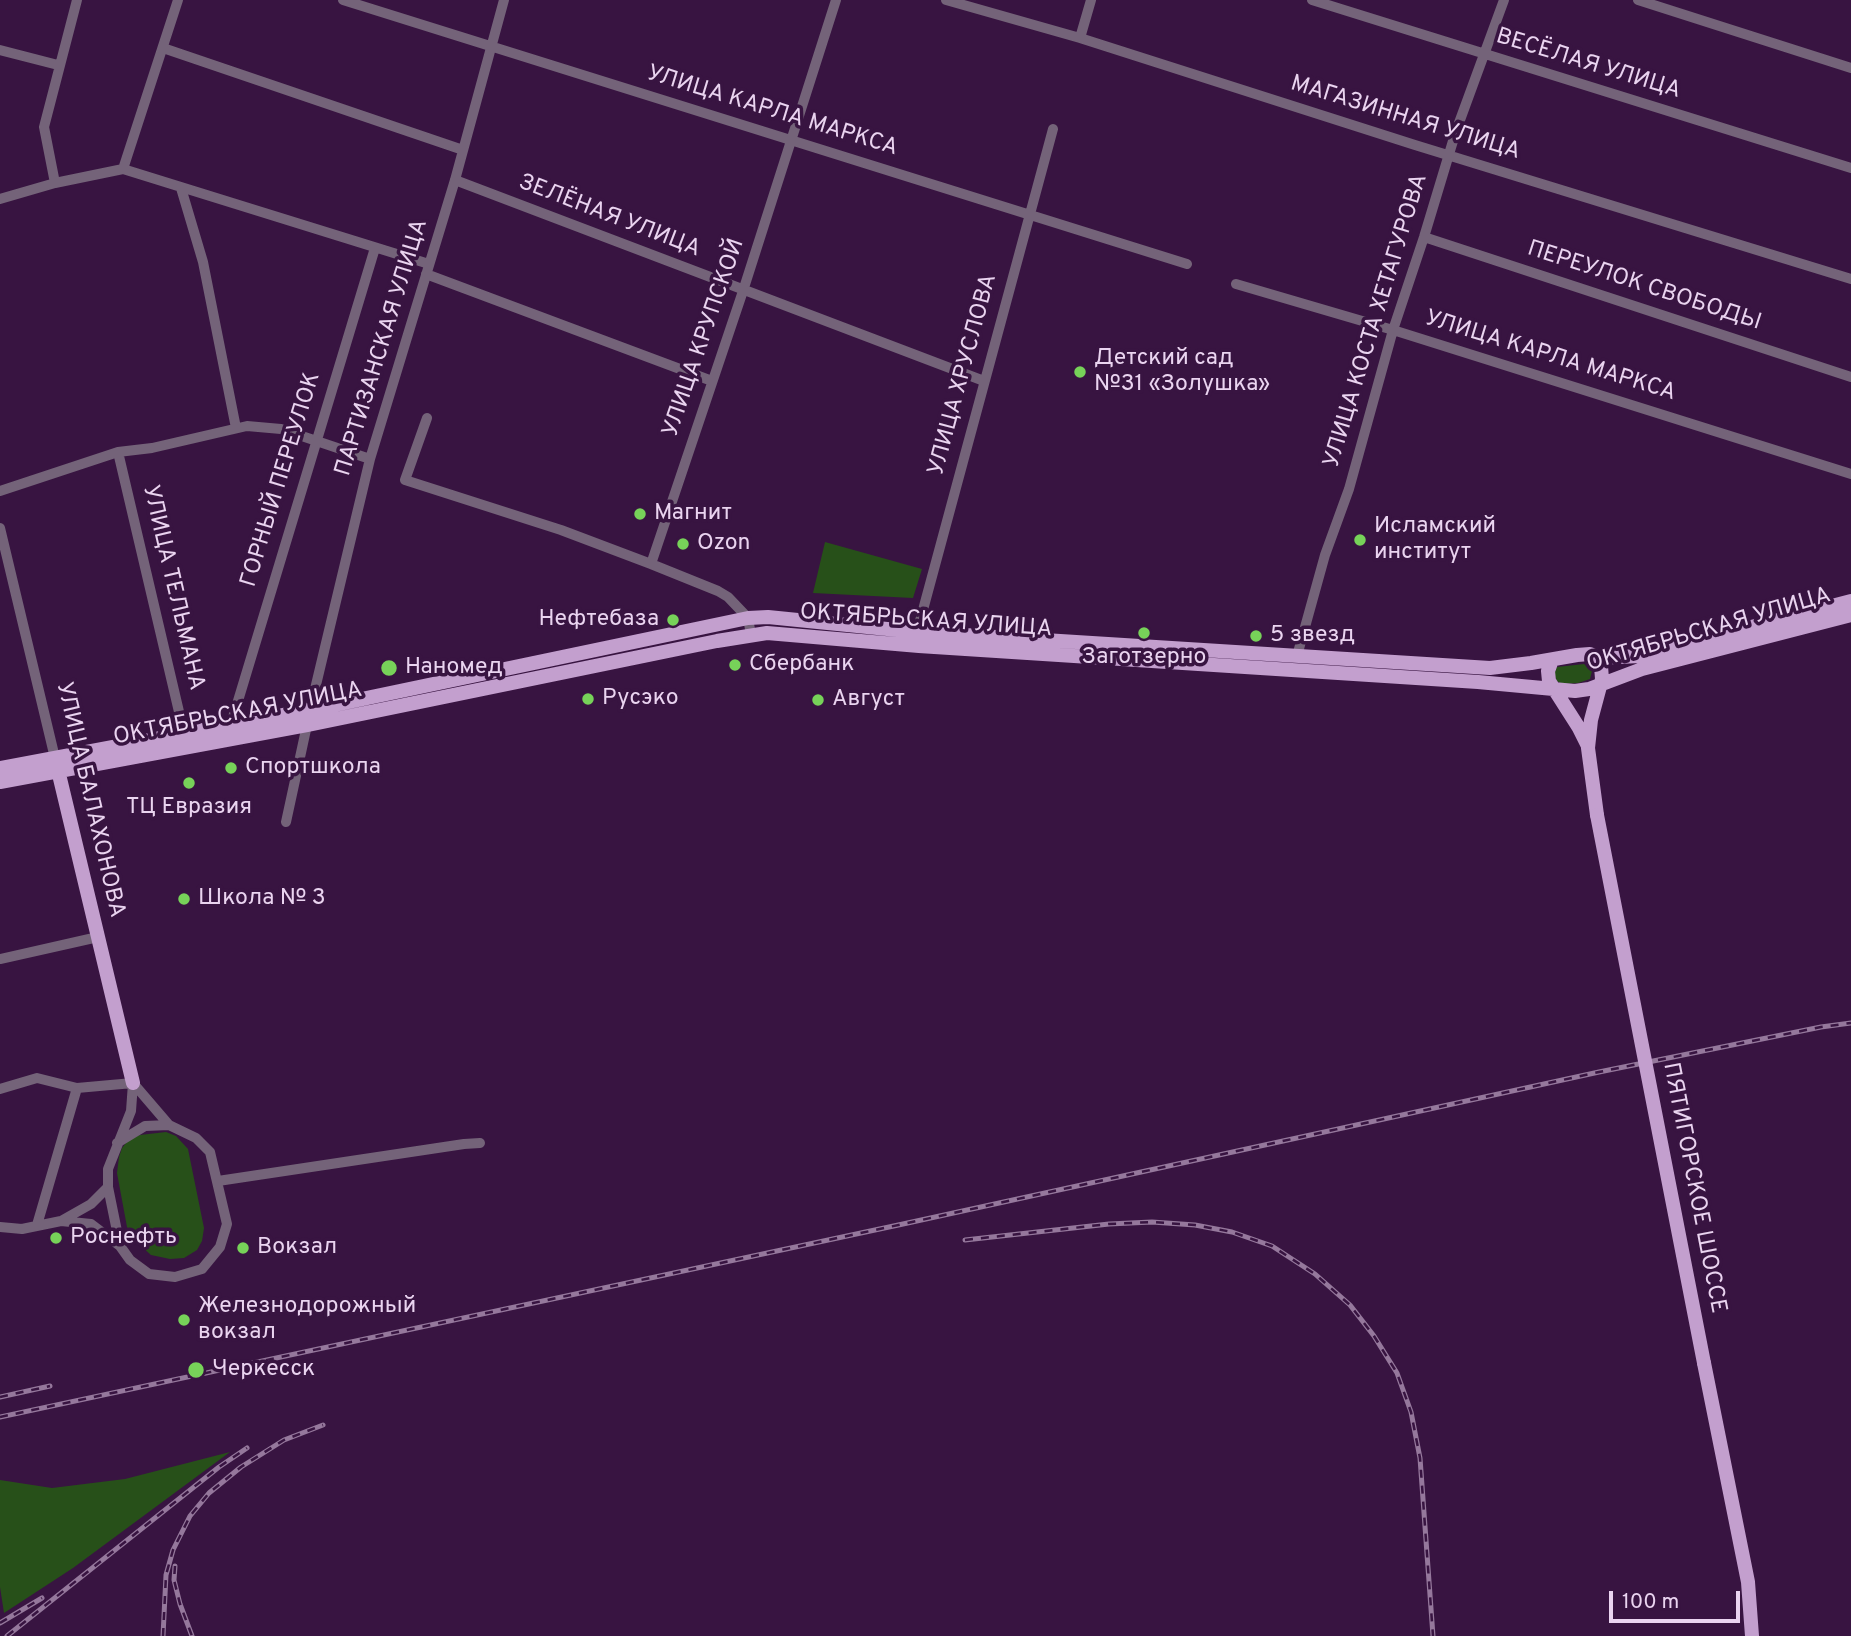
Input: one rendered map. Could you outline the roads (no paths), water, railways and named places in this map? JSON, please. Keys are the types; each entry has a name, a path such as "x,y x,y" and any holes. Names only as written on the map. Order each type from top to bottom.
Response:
{"main road":[{"name":"ОКТЯБРЬСКАЯ УЛИЦА","path":"0,782 184,733 310,710 748,618 768,617 917,632 1490,668 1584,654 1598,659 1656,653 1851,601"},
{"name":"ОКТЯБРЬСКАЯ УЛИЦА","path":"0,768 57,765 307,725 751,635 778,634 1574,691 1589,689 1658,665 1851,615"},
{"name":"ПЯТИГОРСКОЕ ШОССЕ","path":"1598,659 1602,672 1591,720 1588,748 1597,815 1748,1582 1752,1636"},
{"name":"ПЯТИГОРСКОЕ ШОССЕ","path":"1552,660 1548,676 1550,685 1588,748"},
{"name":"УЛИЦА БАЛАХОНОВА","path":"57,765 133,1083"}],"street":[{"path":"55,183 44,127 76,0"},
{"path":"123,169 178,0"},
{"name":"УЛИЦА КАРЛА МАРКСА","path":"344,0 1187,264"},
{"name":"ПАРТИЗАНСКАЯ УЛИЦА","path":"310,710 370,459 455,180 504,0"},
{"name":"УЛИЦА КРУПСКОЙ","path":"651,564 743,291 836,0"},
{"name":"МАГАЗИННАЯ УЛИЦА","path":"946,0 1080,38 1851,279"},
{"path":"1080,38 1091,0"},
{"name":"ВЕСЁЛАЯ УЛИЦА","path":"1312,0 1851,168"},
{"name":"УЛИЦА КОСТА ХЕТАГУРОВА","path":"1297,656 1325,555 1349,489 1393,330 1448,155 1504,0"},
{"path":"1638,0 1851,68"},
{"path":"163,48 463,150"},
{"path":"0,50 58,65"},
{"name":"УЛИЦА ХРУСЛОВА","path":"917,632 1053,129"},
{"path":"0,199 55,183 123,169 375,248 712,381"},
{"name":"ЗЕЛЁНАЯ УЛИЦА","path":"455,180 984,381"},
{"path":"181,188 202,262 236,428"},
{"name":"ПЕРЕУЛОК СВОБОДЫ","path":"1424,237 1851,377"},
{"name":"ГОРНЫЙ ПЕРЕУЛОК","path":"231,724 375,248"},
{"name":"УЛИЦА КАРЛА МАРКСА","path":"1236,284 1393,330 1851,474"},
{"path":"427,418 405,480 561,530 718,591 739,607 748,618 751,635"},
{"path":"0,491 118,452 152,448 236,428 281,429 370,459"},
{"name":"УЛИЦА ТЕЛЬМАНА","path":"118,452 184,733"},
{"name":"УЛИЦА БАЛАХОНОВА","path":"0,528 57,765"},
{"path":"286,822 307,725"},
{"path":"0,959 98,937"},
{"path":"0,1089 37,1079 77,1088 133,1083"},
{"name":"УЛИЦА БАЛАХОНОВА","path":"133,1083 169,1125 196,1138 210,1152 218,1181 227,1224 220,1247 202,1269 175,1277 149,1274 130,1260 120,1247 108,1187 108,1169 131,1111 133,1083"},
{"path":"37,1225 77,1088"},
{"path":"117,1143 145,1126 169,1125"},
{"path":"218,1181 481,1143"},
{"path":"61,1221 90,1204 108,1187"},
{"path":"0,1227 22,1229 61,1221 91,1224 120,1247"}],"railway":[{"path":"0,1417 1599,1072 1851,1023"},
{"path":"965,1240 1109,1224 1152,1222 1195,1225 1232,1232 1272,1246 1315,1274 1350,1305 1374,1336 1397,1373 1411,1412 1420,1458 1433,1636"},
{"path":"0,1397 50,1386"},
{"path":"163,1636 166,1575 173,1550 190,1516 209,1493 241,1467 284,1440 323,1425"},
{"path":"7,1636 219,1467 247,1448"},
{"path":"175,1566 174,1580 192,1636"},
{"path":"0,1623 42,1598"}],"place":[{"name":"Детский сад №31 «Золушка»","path":"1080,372"},
{"name":"Магнит","path":"640,514"},
{"name":"Исламский институт","path":"1360,540"},
{"name":"Ozon","path":"683,544"},
{"name":"Нефтебаза","path":"673,620"},
{"name":"Заготзерно","path":"1144,633"},
{"name":"5 звезд","path":"1256,636"},
{"name":"Сбербанк","path":"735,665"},
{"name":"Наномед","path":"389,668"},
{"name":"Русэко","path":"588,699"},
{"name":"Август","path":"818,700"},
{"name":"Спортшкола","path":"231,768"},
{"name":"ТЦ Евразия","path":"189,783"},
{"name":"Школа № 3","path":"184,899"},
{"name":"Роснефть","path":"56,1238"},
{"name":"Вокзал","path":"243,1248"},
{"name":"Железнодорожный вокзал","path":"184,1320"},
{"name":"Черкесск","path":"196,1370"}]}
